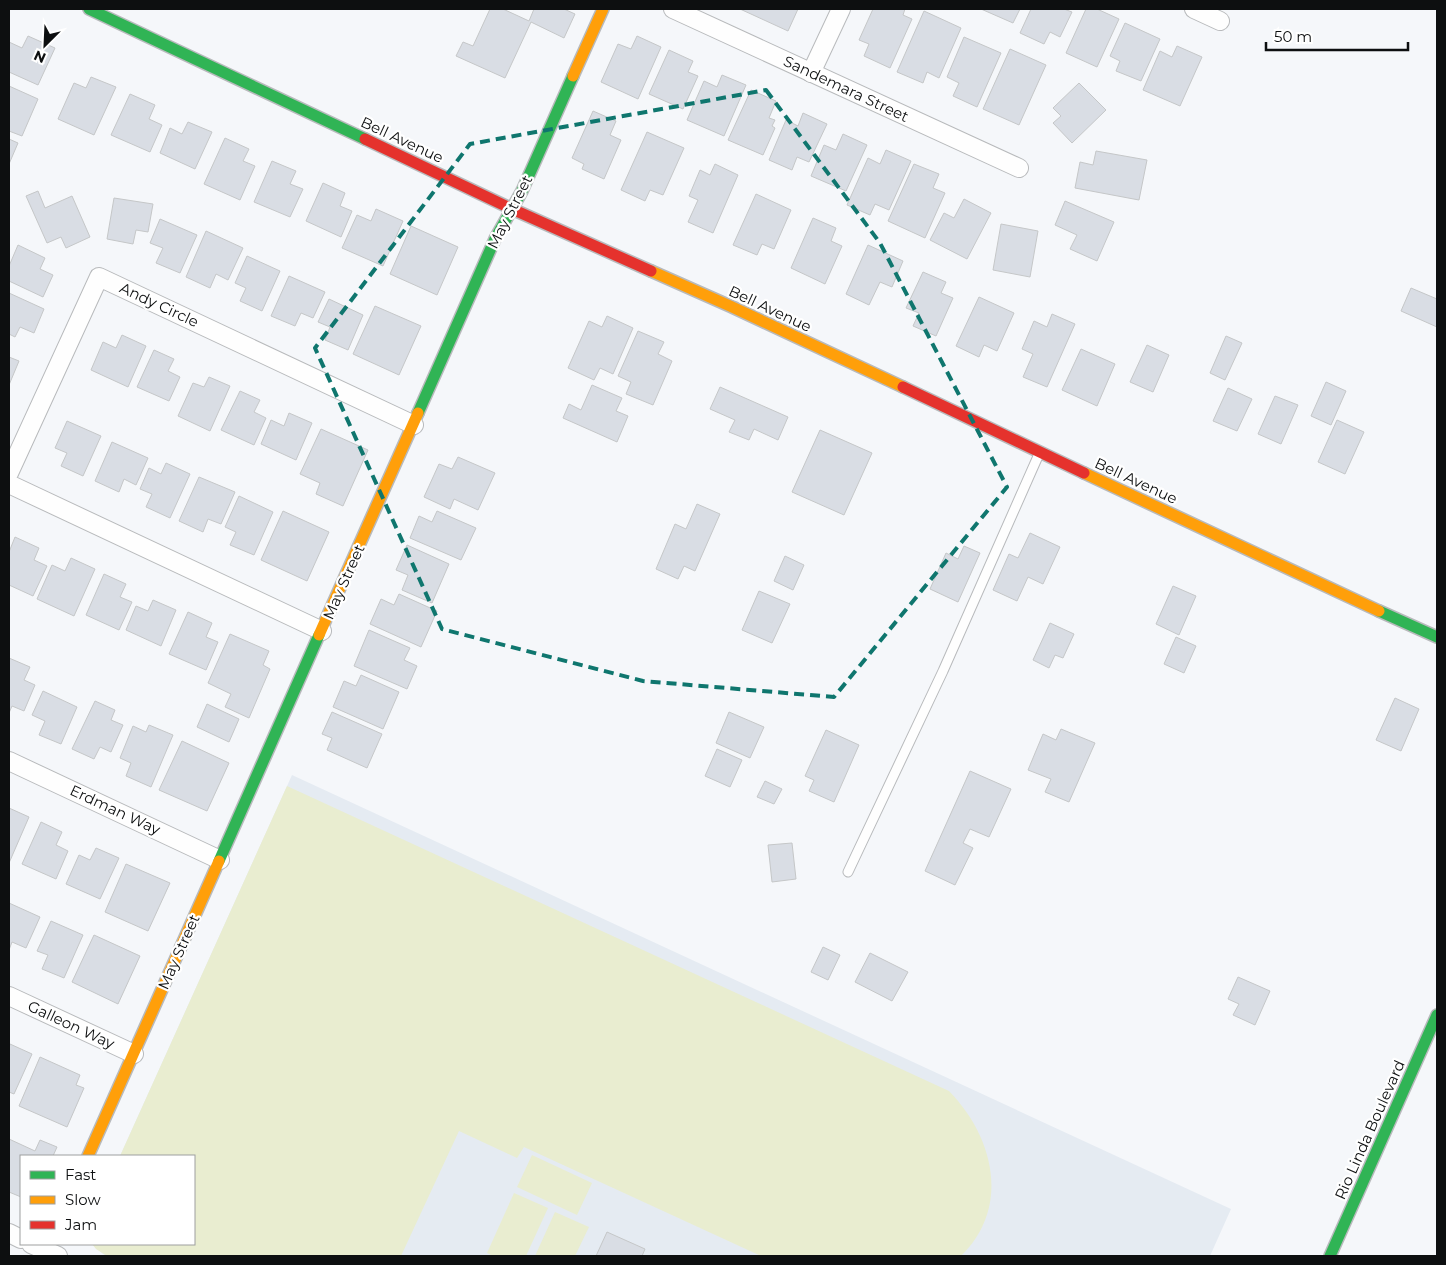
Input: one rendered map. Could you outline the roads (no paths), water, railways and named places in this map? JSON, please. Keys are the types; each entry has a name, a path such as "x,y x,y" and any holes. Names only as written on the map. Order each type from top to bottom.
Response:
{"main road":[{"name":"Bell Avenue","path":"89,9 512,209 730,306 1343,596 1437,637"},
{"name":"May Street","path":"88,1155 414,425 495,238 512,209 602,9"},
{"name":"Rio Linda Boulevard","path":"1330,1256 1437,1015"}],"street":[{"name":"Sandemara Street","path":"673,9 1019,168"},
{"path":"811,73 841,9"},
{"path":"1194,9 1220,20"},
{"name":"Andy Circle","path":"9,473 99,277 414,425"},
{"path":"9,484 322,631"},
{"name":"Erdman Way","path":"9,761 220,860"},
{"name":"Galleon Way","path":"9,996 134,1054"}],"lane":[{"path":"848,872 943,671 1040,453"}]}
